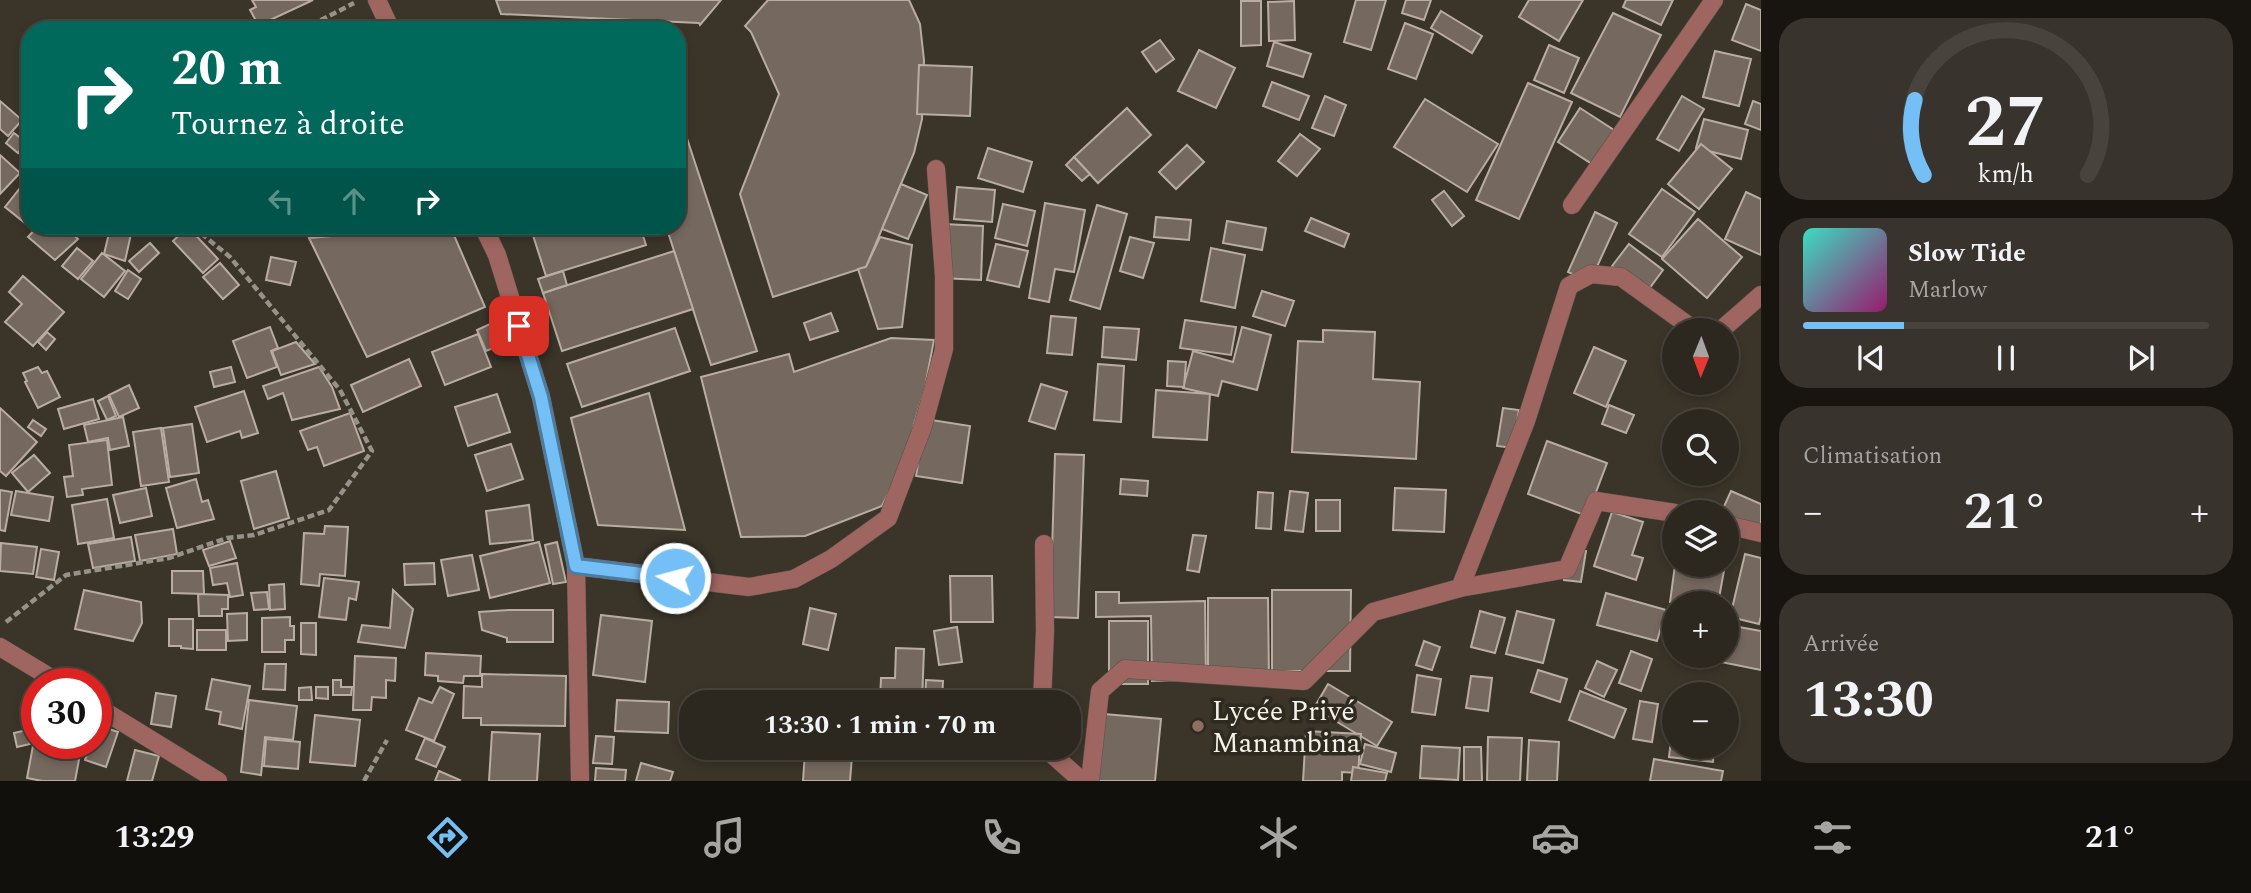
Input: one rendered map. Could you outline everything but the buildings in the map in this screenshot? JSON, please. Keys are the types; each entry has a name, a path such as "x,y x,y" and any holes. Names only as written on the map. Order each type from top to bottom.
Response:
{"street":[{"path":"377,0 387,21"},
{"path":"1572,205 1714,0"},
{"path":"576,566 749,587 794,579 831,559 887,518 923,426 944,349 944,276 936,169"},
{"path":"487,235 497,255 541,397 576,566 580,781"},
{"path":"1460,588 1526,421 1569,286 1591,274 1621,277 1678,318"},
{"path":"1735,318 1761,295"},
{"path":"1090,781 1100,691 1125,669 1304,681 1373,612 1460,588 1567,569 1597,501 1662,511"},
{"path":"1739,528 1761,533"},
{"path":"1043,690 1044,544"},
{"path":"0,647 35,668"},
{"path":"112,716 218,781"},
{"path":"1059,760 1082,781"}],"path":[{"path":"319,21 359,0"},
{"path":"0,626 66,575 169,558 227,537 254,535 329,510 372,451 340,390 230,257 203,235"},
{"path":"364,781 387,740"}],"place":[{"name":"Lycée Privé Manambina","path":"1198,726"}],"route":[{"path":"519,326 541,397 576,566 675,578"}]}
